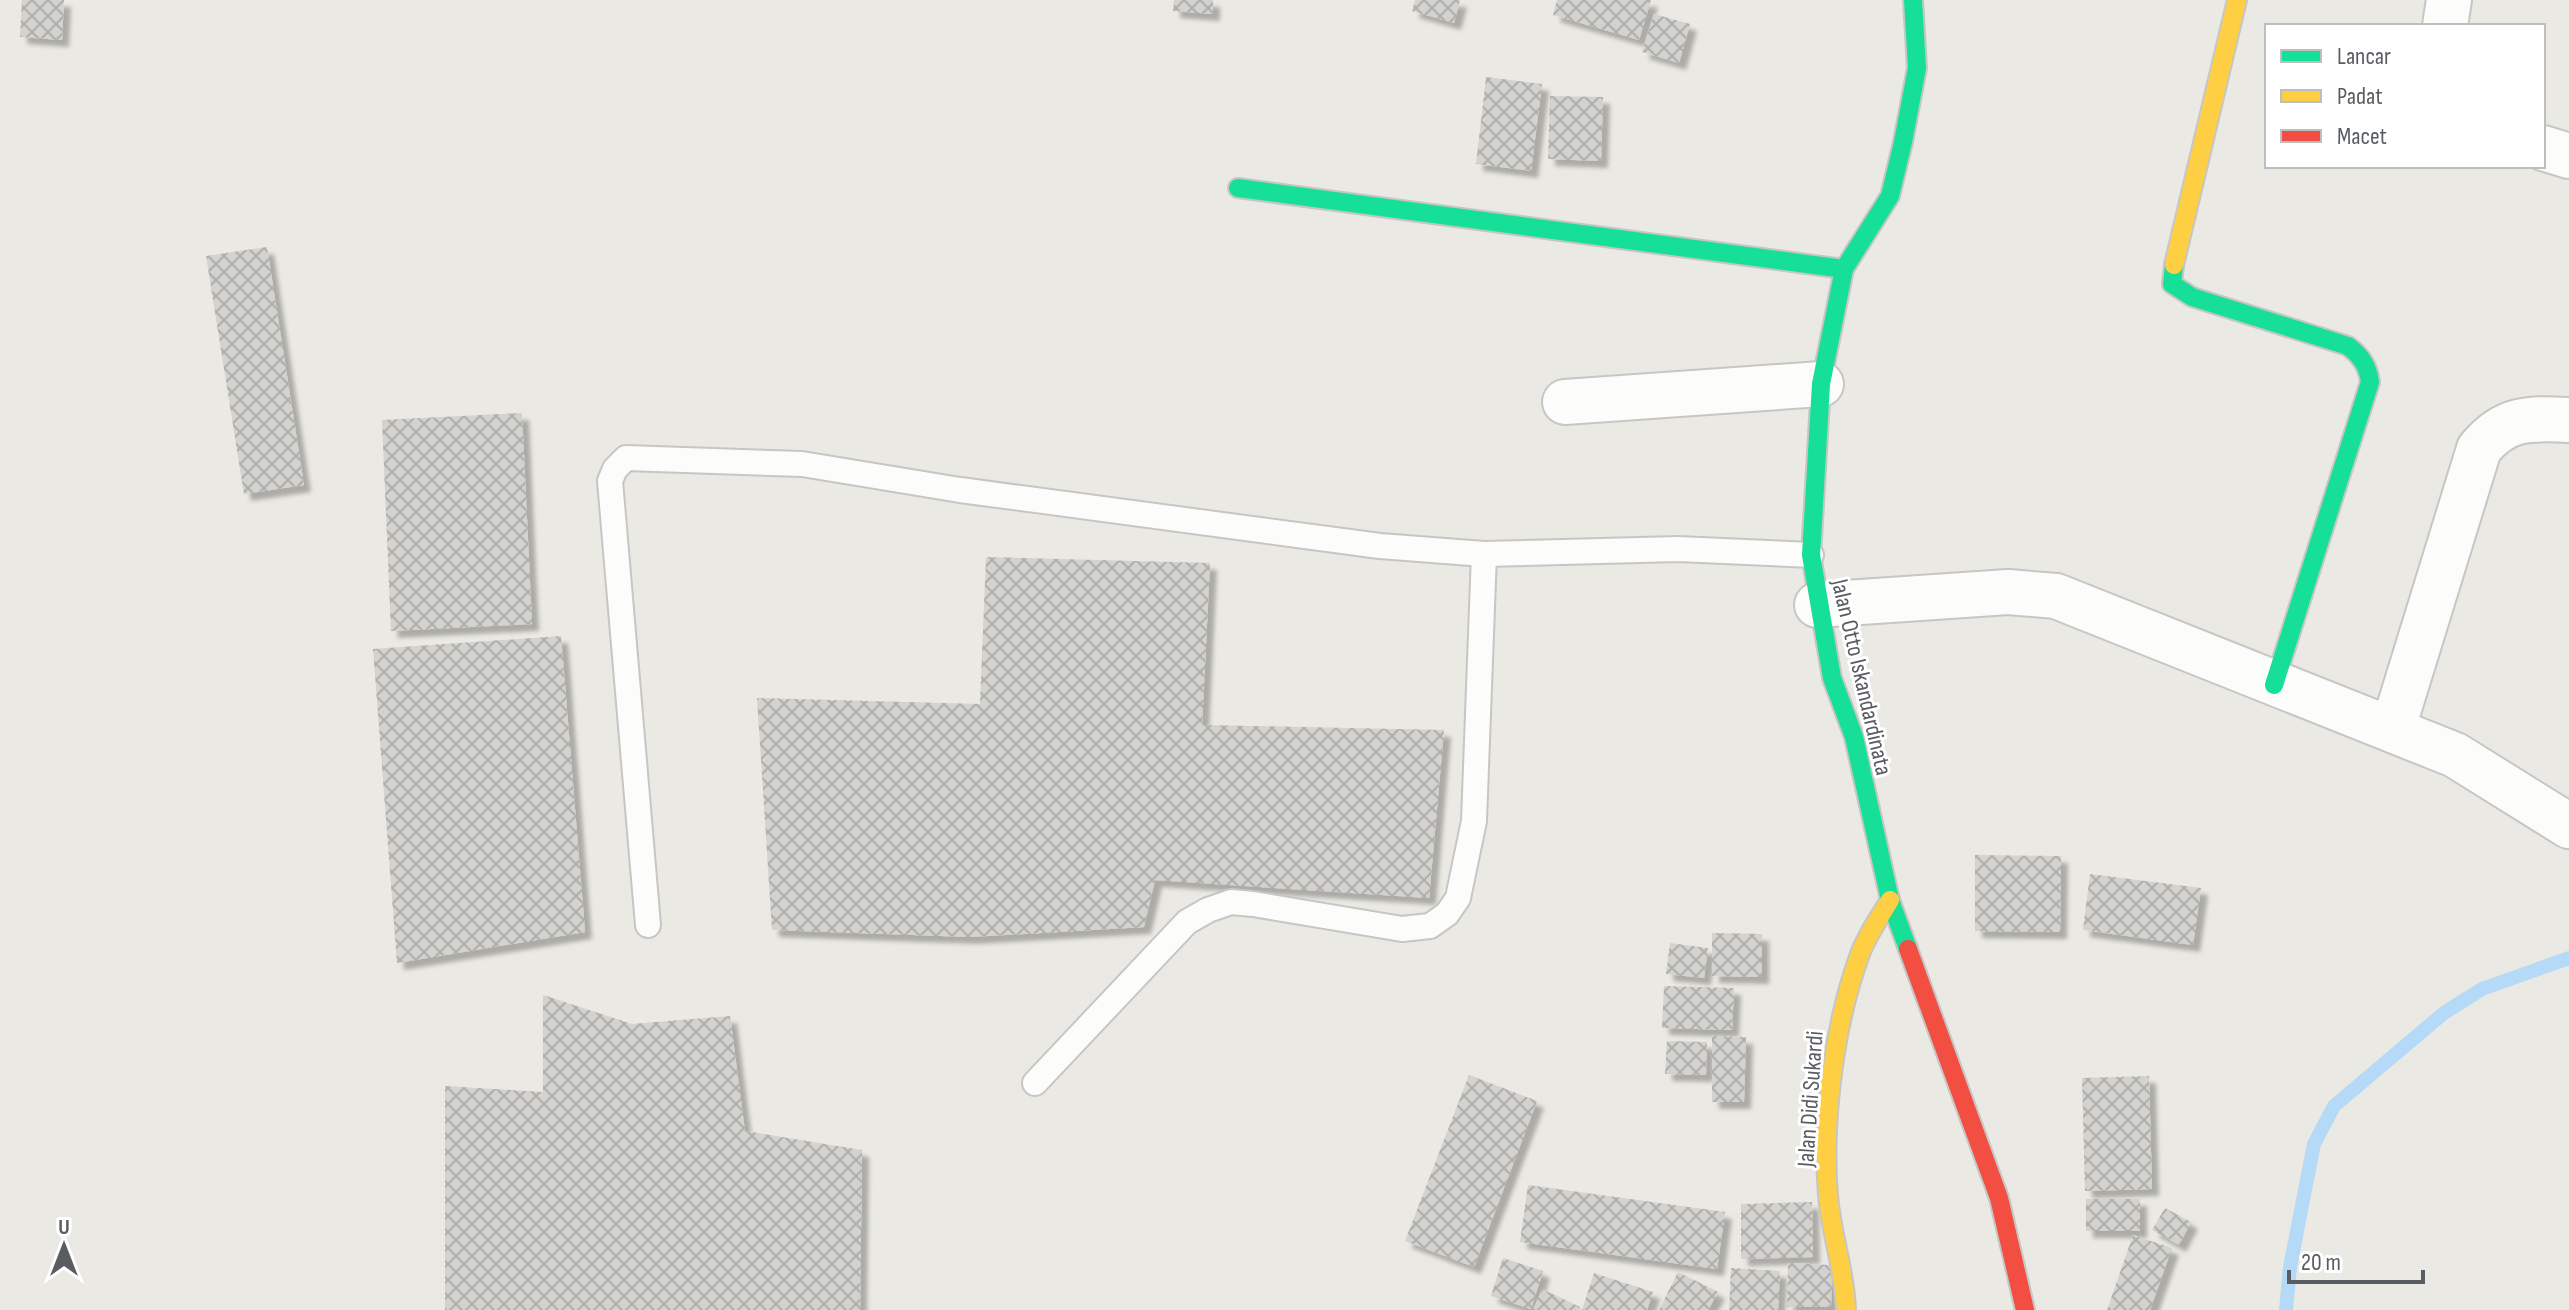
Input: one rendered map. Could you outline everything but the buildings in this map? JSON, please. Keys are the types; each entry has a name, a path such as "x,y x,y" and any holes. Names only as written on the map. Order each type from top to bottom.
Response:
{"street":[{"name":"Jalan Otto Iskandardinata","path":"1913,0 1917,68 1890,196 1844,269 1821,384 1811,555 1817,605 1832,678 1854,737 1890,900 1929,1014 1999,1198 2025,1310"},
{"path":"2237,0 2175,255 2172,284 2192,297 2348,346 2361,355 2368,366 2370,382 2274,685"},
{"path":"2445,24 2449,0"},
{"path":"2545,149 2569,156"},
{"path":"1238,188 1844,269"},
{"path":"1565,402 1821,384"},
{"path":"2393,728 2479,449 2494,431 2510,423 2569,420"},
{"path":"1817,605 2008,592 2056,596 2274,685 2393,728 2489,774 2569,826"},
{"name":"Jalan Didi Sukardi","path":"1846,1310 1845,1278 1828,1196 1830,1107 1840,1022 1861,951 1890,900"}],"lane":[{"path":"648,925 610,481 615,469 626,458 802,464 960,490 1302,535 1484,554 1678,549 1811,555"},
{"path":"1035,1083 1170,939 1208,910 1231,902 1253,904 1402,929 1430,926 1447,914 1458,898 1474,821 1484,554"}],"waterway":[{"path":"2286,1310 2290,1267 2314,1144 2334,1106 2444,1013 2482,989 2569,958"}],"traffic: fast":[{"path":"1908,949 1890,900 1854,737 1832,678 1811,555 1821,384 1844,269 1890,196 1903,142 1917,68 1913,0"},
{"path":"1238,188 1844,269"},
{"path":"2174,265 2172,284 2192,297 2348,346 2368,371 2370,382 2274,685"}],"traffic: slow":[{"path":"2174,265 2237,0"},
{"path":"1846,1310 1828,1195 1827,1136 1832,1073 1843,1011 1860,954 1890,900"}],"traffic: jam":[{"path":"1908,949 1999,1198 2025,1310"}]}
